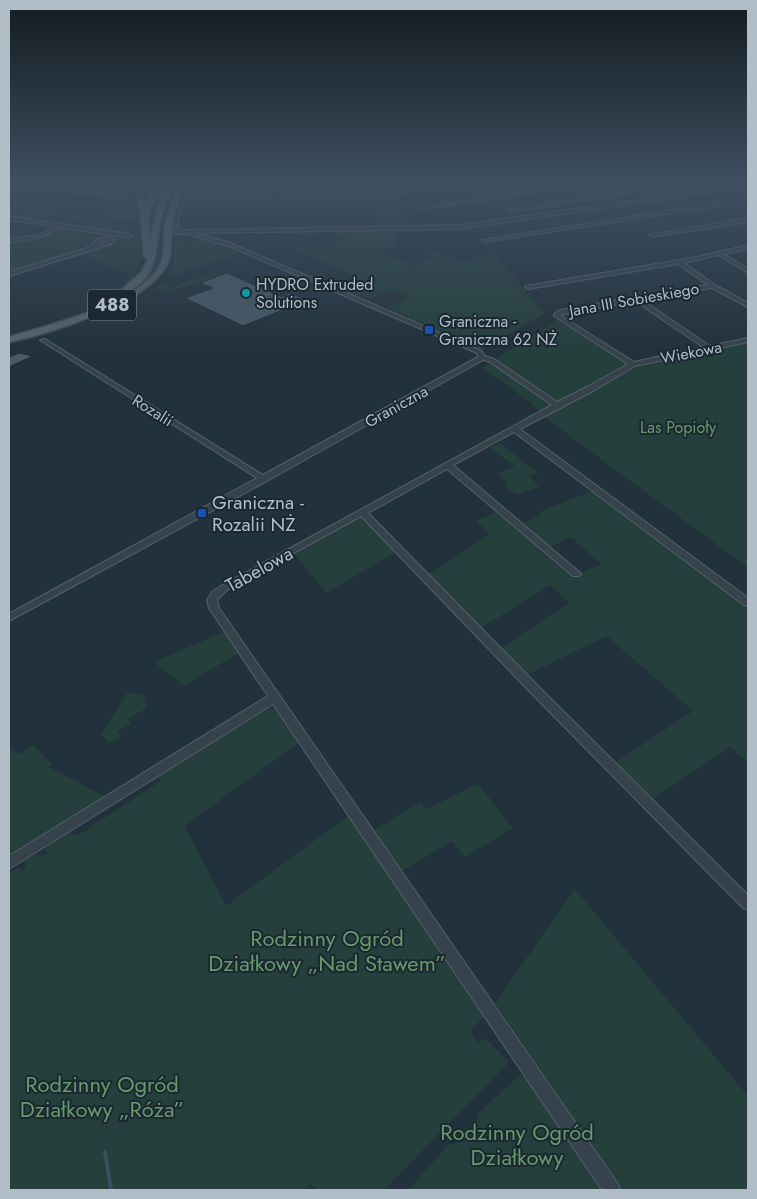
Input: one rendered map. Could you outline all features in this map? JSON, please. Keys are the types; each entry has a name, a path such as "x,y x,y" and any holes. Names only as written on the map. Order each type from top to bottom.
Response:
{"main road":[{"name":"488","path":"9,335 112,297 136,282 146,272 148,263 146,241"},
{"path":"146,272 154,254 155,241"},
{"path":"161,241 165,262"},
{"name":"488","path":"9,340 102,309 127,298 154,280 165,262 167,241"}],"street":[{"path":"219,241 480,352 483,356 482,358 492,360 557,405"},
{"path":"528,287 697,260 748,247"},
{"path":"9,274 89,249"},
{"path":"719,253 748,271"},
{"path":"679,262 713,286 748,305"},
{"path":"740,266 748,265"},
{"name":"Jana III Sobieskiego","path":"633,364 556,316 560,312 713,286"},
{"path":"738,300 748,298"},
{"path":"636,299 708,348"},
{"name":"Rozalii","path":"43,340 264,479"},
{"name":"Wiekowa","path":"633,364 748,340"},
{"path":"740,342 746,348"},
{"name":"Graniczna","path":"9,618 482,358"},
{"name":"Tabelowa","path":"274,698 214,608 213,597 224,588 633,364"},
{"path":"515,429 748,603"},
{"path":"448,466 576,574"},
{"path":"362,512 543,698 748,904"},
{"path":"9,863 274,698 612,1190"}],"green space":[{"path":"96,241 88,248 9,272 9,242"},
{"path":"115,241 139,241 140,262 137,270 132,277 125,283 85,304 82,303 123,284 131,277 126,274 131,271 120,272 86,255 30,269 111,243"},
{"path":"159,241 158,266 152,277 142,286 100,307 42,326 102,305 132,289 144,280 154,266"},
{"path":"175,241 186,244 195,241 213,241 231,246 236,252 214,263 212,262 166,279 173,266"},
{"path":"312,241 327,247 341,241 395,241 396,248 376,250 413,265 434,256 424,251 428,249 463,262 492,251 545,313 481,350 387,307 408,297 392,291 369,298 357,296 319,281 325,279 339,284 358,277 292,250"},
{"path":"213,272 220,276 167,292 155,289 162,283 164,285 171,281 166,286 170,288"},
{"name":"Las Popioły","path":"557,320 630,364 748,338 748,568 543,416 625,366 540,412 526,399 482,368"},
{"path":"500,443 538,473 529,477 540,486 517,495 505,486 509,483 497,474 515,466 489,448"},
{"path":"594,490 748,608 748,762 730,747 651,800 615,763 693,711 607,636 526,675 501,648 569,603 550,585 481,628 427,575 490,534 476,521 498,511 575,576 601,564 571,537 548,548 521,524 542,515 539,512"},
{"path":"361,516 396,552 326,593 295,555"},
{"path":"226,631 240,652 184,686 154,662"},
{"path":"128,692 145,696 147,708 128,719 132,724 117,731 121,736 109,743 102,735 99,737"},
{"path":"268,708 276,709 299,742 185,826 226,906 349,815 485,1016 470,1031 479,1043 485,1038 509,1062 384,1190 316,1190 310,1184 304,1190 9,1190 9,873 17,868 23,870 26,867 25,861 36,855 41,857 48,854 45,848 69,833 77,836 161,781 158,777"},
{"path":"33,745 53,764 48,767 105,796 9,855 9,749 19,754"},
{"path":"478,784 513,828 465,857 452,841 400,872 374,830 421,802 428,809"},
{"path":"575,889 748,1096 748,1190 623,1190 495,1003"},
{"name":"Rodzinny Ogród Działkowy","path":"520,1074 531,1083 604,1190 408,1190 448,1145 465,1141 473,1132 479,1113"}],"building":[{"path":"227,273 282,297 290,293 307,300 243,326 185,298 213,288 200,283"},
{"path":"19,353 33,356 9,367 9,357"}],"waterway":[{"path":"105,1152 111,1190"}],"place":[{"name":"HYDRO Extruded Solutions","path":"246,293"},
{"name":"Graniczna - Graniczna 62 NŻ","path":"429,330"},
{"name":"Graniczna - Rozalii NŻ","path":"202,513"}],"park label":[{"name":"Rodzinny Ogród Działkowy „Nad Stawem”","path":"327,950"},
{"name":"Rodzinny Ogród Działkowy „Róża”","path":"102,1096"}]}
